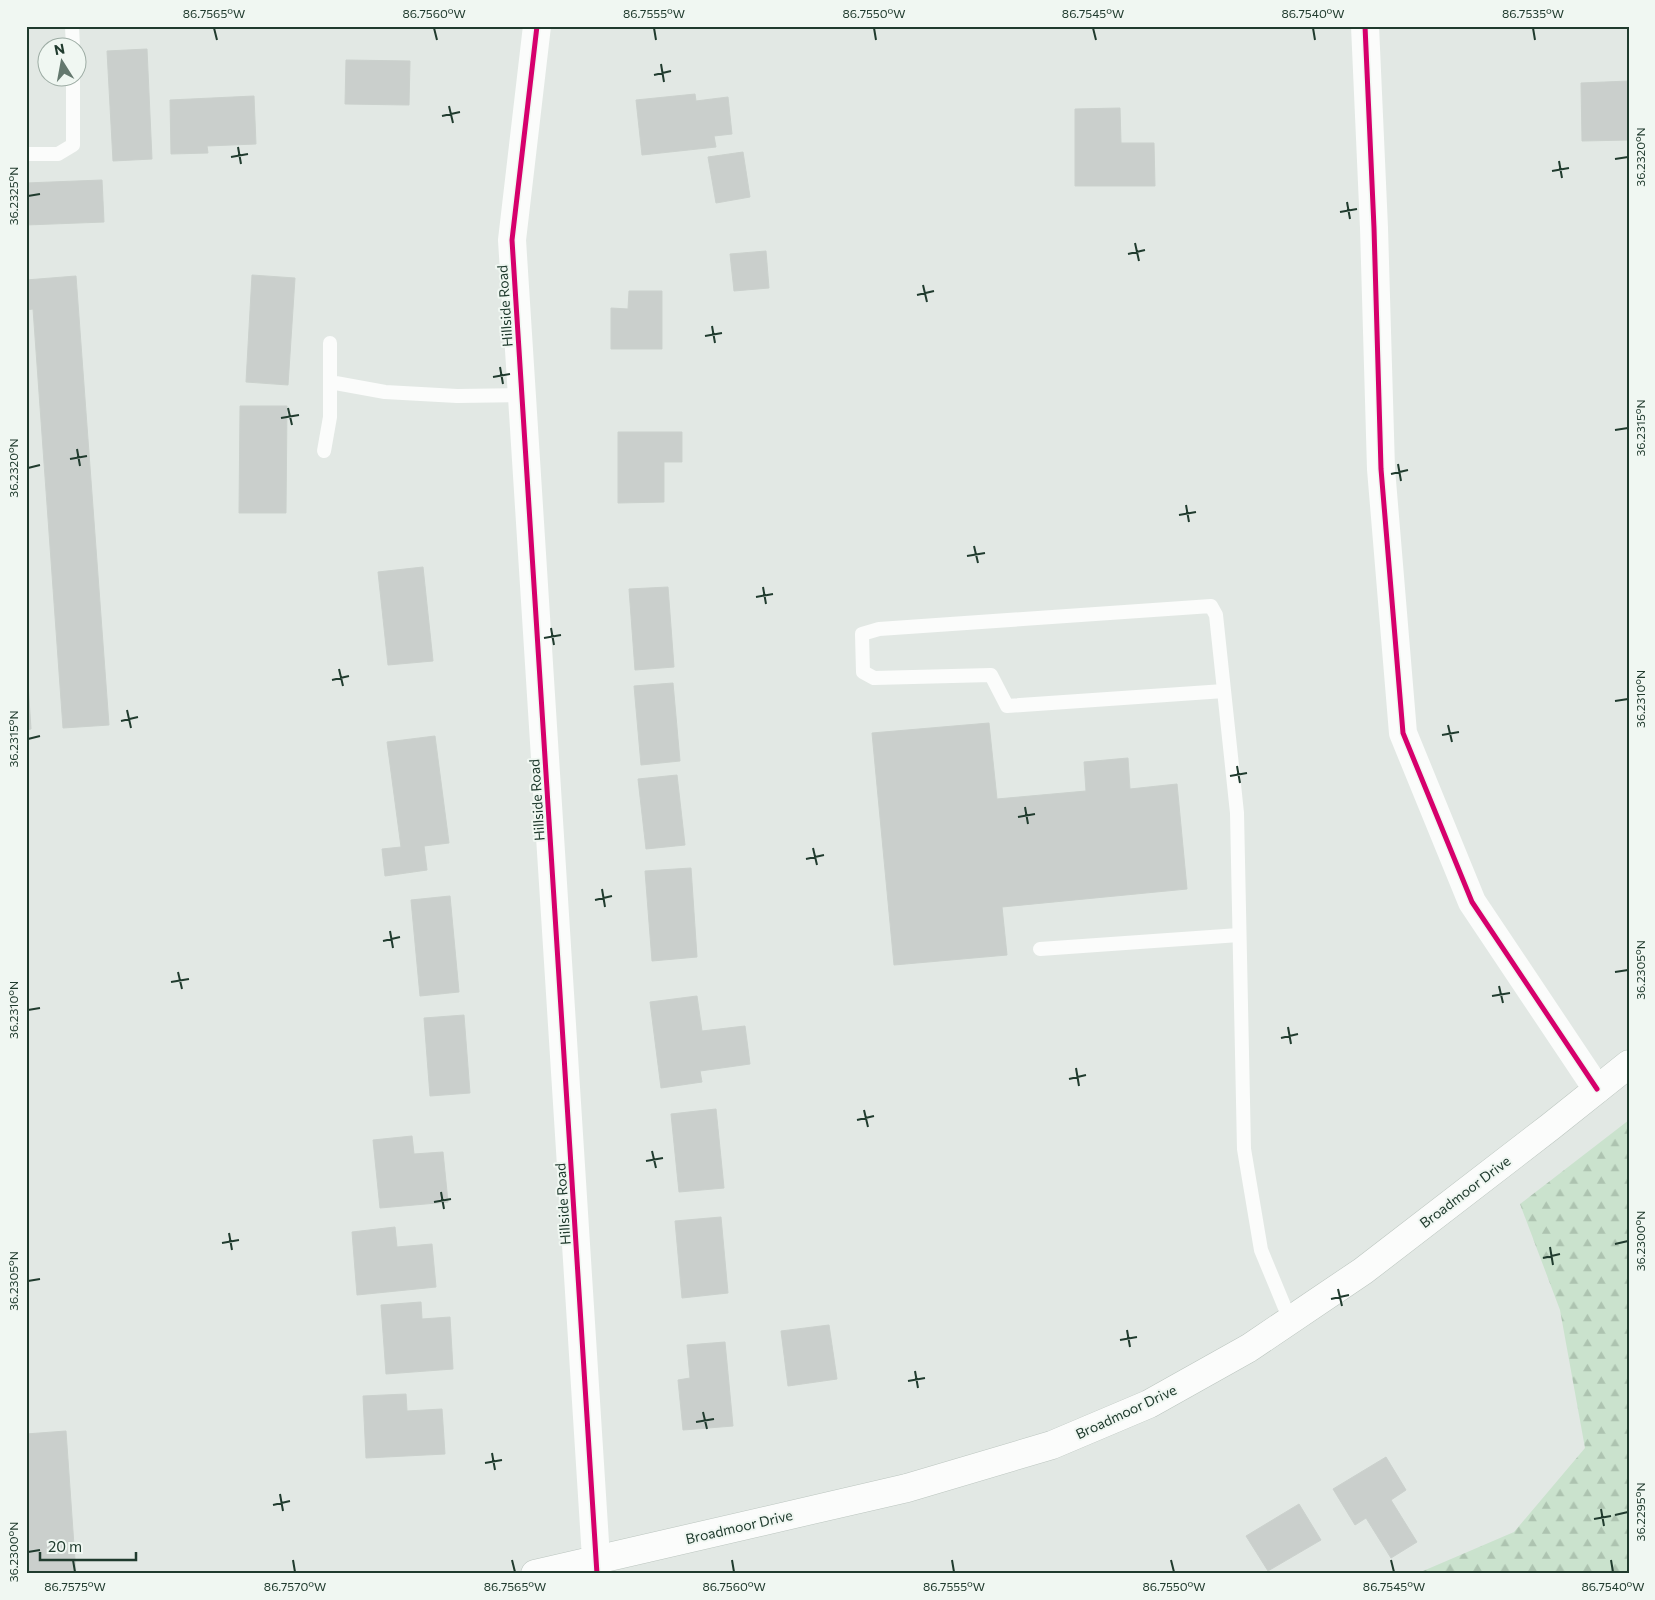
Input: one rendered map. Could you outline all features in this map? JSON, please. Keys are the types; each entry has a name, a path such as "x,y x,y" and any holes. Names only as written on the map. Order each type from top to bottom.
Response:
{"street":[{"name":"Hillside Road","path":"537,26 512,240 597,1567"},
{"path":"1365,26 1381,469 1403,733 1472,902 1597,1089"},
{"name":"Broadmoor Drive","path":"535,1574 597,1567 907,1488 1052,1445 1149,1404 1249,1348 1370,1265 1629,1064"}],"lane":[{"path":"26,154 58,154 73,145 73,88"},
{"path":"324,451 330,417 330,343"},
{"path":"330,382 394,392 457,396 522,395"},
{"path":"1224,691 1007,706 990,675 874,678 863,672 862,634 879,629 1211,606 1216,615 1237,813 1244,1149 1260,1250 1290,1320"},
{"path":"1040,949 1239,935"}],"green space":[{"path":"1629,1120 1629,1574 1416,1574 1514,1532 1585,1448 1560,1310 1520,1204"}],"building":[{"path":"147,49 152,159 113,161 107,51"},
{"path":"346,60 410,61 409,105 345,104"},
{"path":"1629,81 1629,140 1582,141 1581,83"},
{"path":"695,94 696,101 728,97 732,134 714,136 716,147 642,155 636,100"},
{"path":"254,96 256,144 207,146 208,153 171,154 170,100"},
{"path":"1120,108 1121,143 1154,143 1155,186 1075,186 1075,109"},
{"path":"743,152 750,197 716,203 708,157"},
{"path":"102,180 104,222 26,225 26,183"},
{"path":"766,251 769,288 734,291 730,254"},
{"path":"252,275 295,278 288,385 246,382"},
{"path":"76,276 109,725 63,728 33,309 26,310 26,280"},
{"path":"629,291 662,291 662,349 611,349 611,308 628,309"},
{"path":"240,406 287,406 286,513 239,513"},
{"path":"618,432 682,432 682,462 664,462 664,502 618,503"},
{"path":"423,567 433,661 388,665 378,572"},
{"path":"668,587 674,667 635,670 629,589"},
{"path":"26,653 31,729 26,730"},
{"path":"673,683 680,761 641,765 634,686"},
{"path":"989,723 997,799 1086,791 1084,762 1128,758 1130,789 1177,784 1187,889 1002,907 1007,955 894,965 872,733"},
{"path":"435,736 449,843 424,846 427,870 385,876 382,849 401,847 387,742"},
{"path":"677,775 685,845 646,849 638,779"},
{"path":"691,868 697,957 652,961 645,871"},
{"path":"450,896 459,992 420,996 411,900"},
{"path":"697,996 702,1031 745,1026 750,1064 700,1071 702,1082 661,1088 650,1002"},
{"path":"464,1015 470,1093 430,1096 424,1018"},
{"path":"716,1109 724,1188 679,1192 671,1114"},
{"path":"412,1136 414,1154 443,1152 448,1202 380,1208 373,1140"},
{"path":"721,1217 728,1293 682,1298 675,1221"},
{"path":"395,1227 397,1247 432,1244 436,1287 357,1295 352,1232"},
{"path":"421,1302 422,1319 450,1317 453,1369 386,1374 381,1305"},
{"path":"829,1325 837,1379 788,1386 781,1331"},
{"path":"725,1342 733,1426 683,1430 678,1380 690,1378 687,1345"},
{"path":"406,1394 407,1411 442,1409 445,1454 366,1458 363,1396"},
{"path":"66,1431 76,1574 26,1574 26,1434"},
{"path":"1386,1457 1406,1490 1391,1500 1417,1542 1391,1558 1366,1518 1355,1525 1333,1489"},
{"path":"1299,1504 1321,1540 1268,1571 1246,1536"}],"cycle path":[{"path":"537,26 512,240 597,1574"},
{"path":"1365,26 1374,228 1381,469 1403,733 1472,902 1597,1089"}]}
